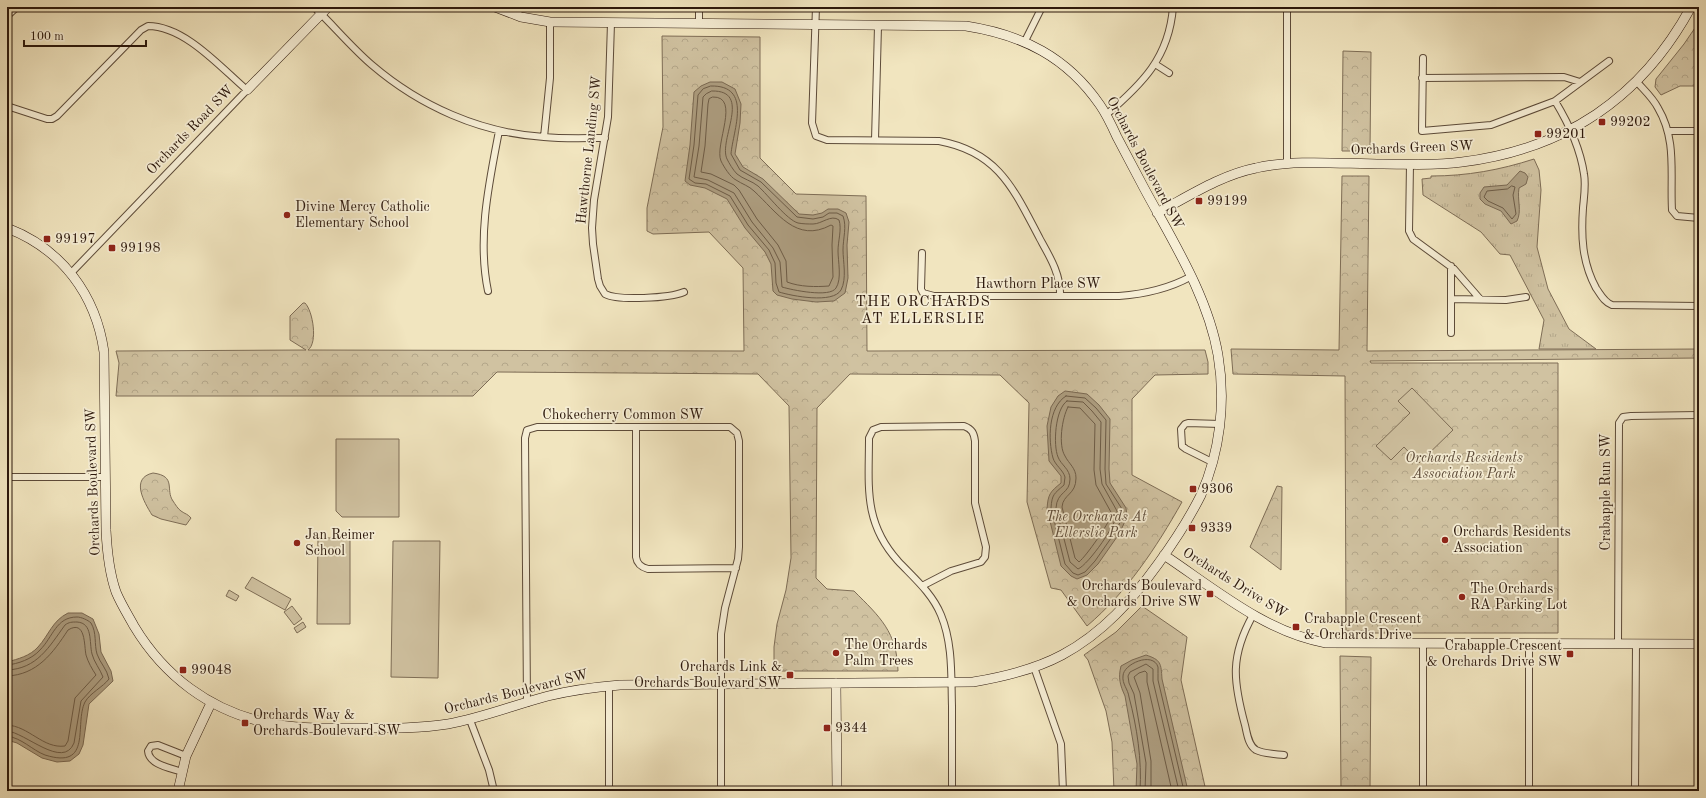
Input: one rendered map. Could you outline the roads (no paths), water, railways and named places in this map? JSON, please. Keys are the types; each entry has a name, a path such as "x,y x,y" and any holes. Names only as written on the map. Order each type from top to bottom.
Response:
{"street":[{"path":"7,16 16,7"},
{"path":"314,7 372,64 412,95 452,115 499,131 544,137 605,138"},
{"name":"Orchards Road SW","path":"72,272 328,7"},
{"name":"Orchards Boulevard SW","path":"7,228 24,236 45,250 72,272 96,314 102,333 104,352 107,553 116,592 123,607 141,638 156,658 176,679 210,703 253,720 294,727 411,728 470,720 564,692 631,684 973,682 998,678 1034,667 1062,655 1108,623 1133,598 1164,555 1200,495 1212,462 1220,424 1222,390 1216,347 1202,301 1106,115 1088,90 1068,68 1025,41 999,32 966,26 550,22 521,17 495,7"},
{"path":"699,7 699,24"},
{"path":"816,7 812,123 816,136 827,140 925,140 954,144 965,148 989,163 1002,175 1016,192 1053,263 1059,282 1060,296"},
{"path":"1025,41 1042,7"},
{"path":"1106,115 1136,89 1155,64 1166,37 1173,7"},
{"path":"1287,7 1287,164"},
{"name":"Orchards Green SW","path":"1157,213 1218,181 1240,172 1256,168 1287,164 1461,163 1505,155 1545,142 1591,119 1608,107 1636,82 1664,50 1689,7"},
{"path":"544,137 550,78 550,22"},
{"name":"Hawthorne Landing SW","path":"611,23 610,93 605,138 594,200 592,228 594,258 602,291 609,296 616,297 667,297 684,292"},
{"path":"7,106 47,119 52,119 57,116 141,30 148,26 162,29 193,44 214,59 247,90"},
{"path":"875,140 878,26"},
{"path":"1423,58 1422,131 1491,125 1555,100 1610,61"},
{"path":"1155,64 1169,73"},
{"path":"1422,78 1564,77 1580,82"},
{"path":"1636,82 1658,106 1668,131 1672,154 1672,210 1677,216 1699,218"},
{"path":"1555,100 1571,130 1580,152 1584,176 1581,233 1583,252 1589,273 1602,298 1608,304 1618,306 1699,306"},
{"path":"488,291 485,274 485,230 490,179 499,131"},
{"path":"1668,131 1699,131"},
{"path":"1410,164 1409,231 1413,239 1451,266 1480,299"},
{"name":"Hawthorn Place SW","path":"922,252 920,286 923,293 928,295 1119,296 1141,294 1166,288 1190,276"},
{"path":"1451,266 1451,333"},
{"path":"1451,298 1506,300 1526,297"},
{"name":"Crabapple Run SW","path":"1618,644 1618,423 1623,417 1632,416 1699,415"},
{"path":"1212,462 1182,446 1181,429 1188,423 1220,424"},
{"path":"922,586 951,571 981,562 985,557 986,547 975,503 975,441 974,435 969,428 964,426 881,427 873,430 869,438 869,491 878,532 893,555 922,586 936,606 944,623 950,649 952,683 952,791"},
{"name":"Chokecherry Common SW","path":"527,703 525,433 529,429 537,427 730,428 737,433 739,441 739,547 736,568 722,626 721,791"},
{"path":"636,428 636,557 640,566 648,569 736,568"},
{"path":"7,477 105,477"},
{"path":"871,535 878,532"},
{"name":"Orchards Drive SW","path":"1164,555 1253,615 1289,633 1314,641 1342,644 1699,644"},
{"path":"1253,615 1242,636 1237,656 1235,676 1239,703 1248,737 1253,747 1261,751 1284,755"},
{"path":"1529,643 1529,791"},
{"path":"1423,644 1423,791"},
{"path":"1635,791 1636,644"},
{"path":"1034,667 1061,744 1063,791"},
{"path":"836,683 837,791"},
{"path":"609,686 609,791"},
{"path":"178,791 186,756 210,703"},
{"path":"470,720 489,770 494,791"},
{"path":"182,772 153,761 149,757 148,751 151,746 158,745 186,756"}],"water":[{"path":"710,82 722,82 735,89 741,104 740,123 735,154 743,167 763,179 799,214 813,215 822,213 828,209 838,209 846,213 849,222 847,245 848,278 845,293 834,301 816,302 792,299 777,295 773,291 771,264 765,252 745,228 727,199 705,188 690,185 685,181 690,145 694,92 701,86"},
{"path":"1520,171 1525,173 1528,177 1526,184 1519,188 1518,217 1517,221 1511,224 1501,211 1485,204 1480,199 1480,193 1484,187 1507,185"},
{"path":"1065,391 1087,394 1099,405 1110,419 1110,483 1126,508 1127,517 1119,534 1098,564 1087,575 1077,579 1071,576 1061,566 1047,509 1049,497 1052,491 1061,483 1061,476 1049,461 1047,426 1051,407 1058,396"},
{"path":"68,613 82,613 93,619 99,634 101,652 111,671 113,681 89,704 83,745 79,754 70,761 57,762 42,758 17,743 7,740 7,662 24,657 35,650 54,624"},
{"path":"1146,655 1155,659 1159,663 1161,669 1188,791 1136,791 1137,764 1120,674 1121,666"}],"place":[{"name":"99202","path":"1602,122"},
{"name":"99201","path":"1538,134"},
{"name":"99199","path":"1199,201"},
{"name":"Divine Mercy Catholic Elementary School","path":"287,215"},
{"name":"99197","path":"47,239"},
{"name":"99198","path":"112,248"},
{"name":"9306","path":"1193,489"},
{"name":"9339","path":"1192,528"},
{"name":"Orchards Residents Association","path":"1445,540"},
{"name":"Jan Reimer School","path":"297,543"},
{"name":"Orchards Boulevard & Orchards Drive SW","path":"1210,594"},
{"name":"The Orchards RA Parking Lot","path":"1462,597"},
{"name":"Crabapple Crescent & Orchards Drive","path":"1296,627"},
{"name":"The Orchards Palm Trees","path":"836,653"},
{"name":"Crabapple Crescent & Orchards Drive SW","path":"1570,654"},
{"name":"99048","path":"183,670"},
{"name":"Orchards Link & Orchards Boulevard SW","path":"790,675"},
{"name":"Orchards Way & Orchards Boulevard SW","path":"245,723"},
{"name":"9344","path":"827,728"}],"district":[{"name":"THE ORCHARDS AT ELLERSLIE","path":"923,310"}],"park label":[{"name":"Orchards Residents Association Park","path":"1464,466"},
{"name":"The Orchards At Ellerslie Park","path":"1096,526"}]}
